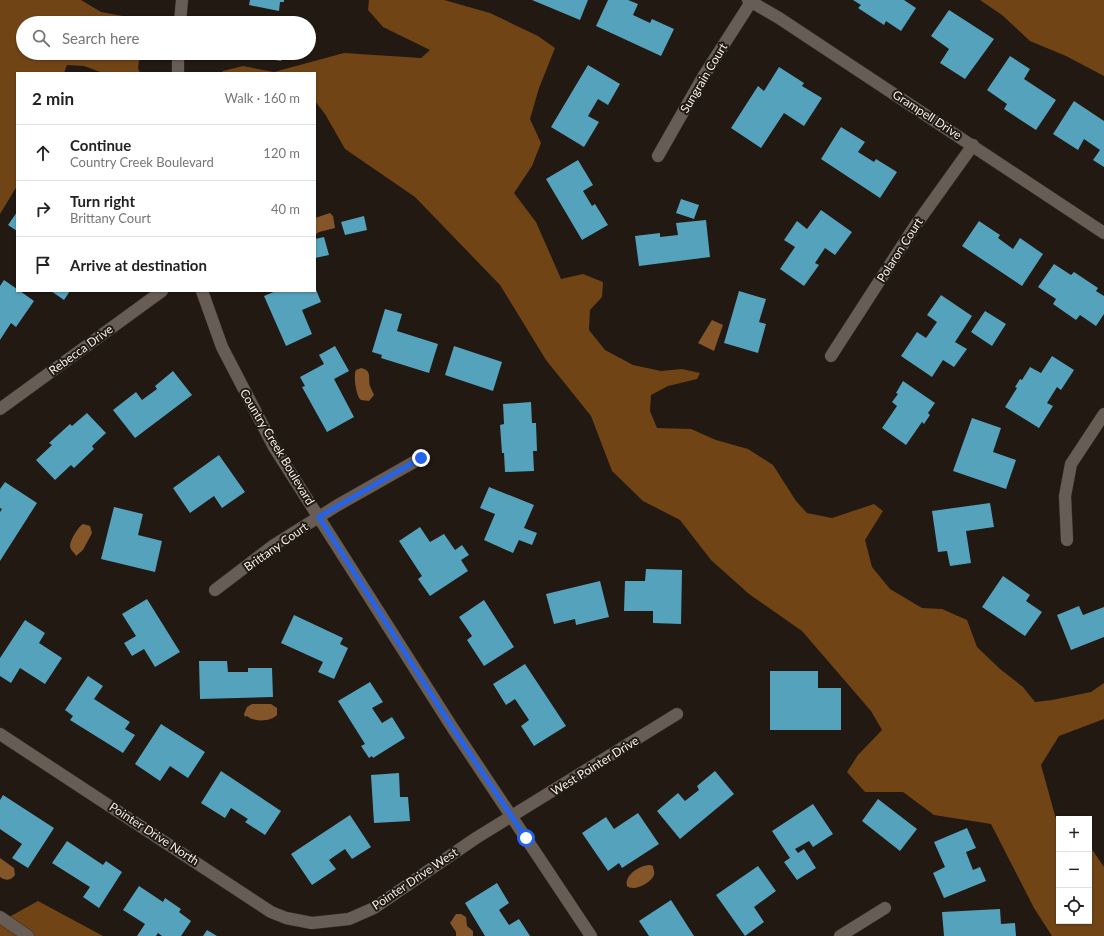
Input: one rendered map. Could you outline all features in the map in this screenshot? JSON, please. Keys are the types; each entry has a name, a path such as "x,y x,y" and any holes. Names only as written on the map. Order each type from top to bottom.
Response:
{"street":[{"path":"181,16 182,0"},
{"name":"Grampell Drive","path":"750,1 779,18 1104,233"},
{"name":"Sungrain Court","path":"658,156 703,77 750,1"},
{"path":"178,60 178,72"},
{"name":"Polaron Court","path":"831,356 915,226 972,145"},
{"name":"Rebecca Drive","path":"0,410 161,292"},
{"name":"Country Creek Boulevard","path":"202,292 222,347 239,383 274,447 512,817 591,936"},
{"path":"1067,540 1065,496 1071,464 1104,414"},
{"name":"Brittany Court","path":"215,590 274,545 421,458"},
{"name":"West Pointer Drive","path":"512,817 677,714"},
{"name":"Pointer Drive North","path":"0,734 272,912 286,918 312,923"},
{"name":"Pointer Drive West","path":"312,923 348,919 374,908 476,838 512,817"},
{"path":"840,936 885,908"},
{"path":"0,917 28,936"}],"shaded area":[{"path":"0,0 81,0 101,12 123,16 16,16 16,60 139,60 138,68 140,72 100,72 84,66 67,65 64,72 16,72 16,188 0,214"},
{"path":"369,0 444,0 490,13 538,36 555,48 539,88 530,119 541,143 532,166 514,193 536,222 561,279 583,274 603,282 602,297 590,310 589,330 605,350 633,365 661,371 682,369 700,373 697,379 668,386 651,395 650,411 657,428 691,429 716,440 748,449 773,465 796,501 807,513 832,518 874,504 883,511 865,540 872,567 890,589 922,608 942,609 967,620 977,647 1000,669 1023,687 1035,702 1091,692 1104,683 1104,719 1059,736 1041,765 1056,819 1056,924 1092,924 1092,849 1104,867 1104,936 1052,936 1034,908 991,824 934,815 903,792 865,792 847,772 858,755 882,730 871,711 802,631 749,594 711,560 680,520 643,501 612,471 591,416 546,360 500,285 415,197 345,149 325,114 316,102 316,72 274,72 344,53 421,58 430,50 383,27 368,10"},
{"path":"980,0 1104,0 1104,76 1066,56 1030,41 1002,15"},
{"path":"243,66 274,72 222,72"},
{"path":"330,213 333,216 335,228 316,234 316,218"},
{"path":"712,320 723,325 714,351 698,343"},
{"path":"361,368 367,370 369,374 370,386 374,395 369,401 361,400 356,391 355,373 356,370"},
{"path":"83,524 90,526 92,533 83,550 76,556 71,549 70,543"},
{"path":"252,704 271,704 277,708 277,715 266,720 253,719 247,716 245,717 244,714 247,707"},
{"path":"0,858 14,868 15,875 10,879 6,880 0,877"},
{"path":"646,865 653,866 654,874 650,881 642,886 634,888 627,886 628,878 634,871"},
{"path":"38,901 103,936 0,936 0,922"},
{"path":"456,914 461,914 466,917 467,926 473,931 473,936 456,936 456,932 450,923"}],"building":[{"path":"250,0 284,0 284,2 280,2 279,11 249,5"},
{"path":"532,0 588,0 580,20"},
{"path":"608,0 628,0 638,4 633,15 650,23 652,19 674,29 661,56 596,26"},
{"path":"853,0 904,0 916,8 901,31 886,21 884,25 858,8 861,5"},
{"path":"949,10 994,39 965,79 940,63 949,49 931,36"},
{"path":"1010,56 1030,69 1024,79 1056,100 1036,130 1004,109 1007,104 987,90"},
{"path":"588,65 620,84 608,105 598,99 588,116 599,122 584,147 551,127"},
{"path":"779,67 804,83 802,86 822,98 804,126 784,113 761,148 731,128 758,86 764,91"},
{"path":"1074,101 1104,121 1104,167 1093,160 1100,150 1084,139 1078,150 1053,134"},
{"path":"841,127 865,142 858,152 874,162 876,159 897,172 880,198 821,159"},
{"path":"578,160 593,185 583,191 592,206 595,204 608,225 582,240 546,179"},
{"path":"681,199 699,205 694,219 676,213"},
{"path":"821,210 852,232 835,255 825,248 815,263 819,265 804,286 780,269 795,247 784,240 797,221 807,229"},
{"path":"16,213 16,230 8,225"},
{"path":"364,216 367,230 345,235 341,222"},
{"path":"706,220 710,257 639,266 635,236 660,233 660,237 678,235 676,223"},
{"path":"979,221 1000,235 998,238 1013,249 1020,238 1043,254 1022,286 962,246"},
{"path":"324,237 329,255 316,258 316,239"},
{"path":"1054,264 1071,275 1074,272 1098,288 1096,291 1104,296 1104,314 1096,326 1080,315 1076,320 1053,304 1056,299 1038,287"},
{"path":"4,280 16,288 16,292 21,292 34,301 16,327 11,323 0,340 0,286"},
{"path":"316,290 321,302 302,310 312,334 286,346 264,296 274,292 316,292"},
{"path":"739,291 766,299 759,322 766,324 758,353 724,343"},
{"path":"52,292 69,292 64,300"},
{"path":"941,295 972,316 955,342 967,349 954,367 943,360 932,377 901,356 917,332 926,338 937,322 927,315"},
{"path":"385,309 402,314 397,331 438,344 429,373 381,358 382,355 372,352"},
{"path":"985,311 1006,324 992,346 971,332"},
{"path":"335,346 349,371 334,379 354,417 327,432 302,387 305,386 300,377 324,364 319,355"},
{"path":"454,346 502,362 493,391 445,375"},
{"path":"1052,356 1074,370 1061,390 1057,387 1047,403 1053,406 1039,428 1005,407 1017,388 1015,387 1020,379 1022,380 1030,367 1041,373"},
{"path":"173,371 192,395 135,438 113,410 136,392 142,400 157,389 155,386"},
{"path":"903,381 935,403 928,413 930,415 924,424 922,422 906,445 882,428 897,406 892,402 898,394 896,393"},
{"path":"531,402 532,423 536,423 537,451 533,451 534,471 505,472 500,425 504,424 503,404"},
{"path":"87,413 106,433 92,446 94,449 74,468 71,465 55,480 36,460 52,445 49,443 70,424 72,426"},
{"path":"972,418 1001,428 993,452 1016,460 1006,489 953,471"},
{"path":"219,455 245,492 222,508 214,496 190,513 173,488"},
{"path":"5,482 37,503 0,561 0,512 2,509 0,508 0,489"},
{"path":"489,487 534,505 524,528 537,533 532,545 519,540 513,553 484,540 495,514 480,508"},
{"path":"990,503 994,527 966,531 971,563 950,566 947,551 938,552 932,511"},
{"path":"114,507 143,514 138,535 162,541 155,572 101,559"},
{"path":"420,527 430,542 444,534 455,550 462,545 469,555 461,560 468,571 430,596 418,579 422,576 399,541"},
{"path":"646,569 682,570 681,624 653,623 653,611 624,611 625,581 645,581"},
{"path":"1003,576 1030,595 1026,601 1042,612 1025,636 982,607"},
{"path":"600,581 609,617 576,625 575,619 554,624 546,594"},
{"path":"147,599 180,652 155,667 144,649 132,656 124,643 136,636 122,614"},
{"path":"484,600 514,647 484,666 467,640 472,636 459,617"},
{"path":"1079,606 1083,615 1104,607 1104,637 1071,650 1057,615"},
{"path":"294,615 343,638 340,644 348,648 334,679 318,672 323,662 281,643"},
{"path":"25,620 45,633 39,643 62,658 45,684 20,668 11,683 0,676 0,658"},
{"path":"199,661 227,661 228,672 248,672 248,668 272,668 273,697 200,699"},
{"path":"525,664 566,726 534,746 521,726 529,720 515,699 506,705 493,684"},
{"path":"770,671 818,671 818,688 841,688 841,730 770,730"},
{"path":"88,676 103,686 94,699 130,722 125,729 135,735 123,753 70,720 73,716 65,710"},
{"path":"370,682 383,702 372,708 382,723 392,717 405,738 373,758 372,756 369,758 361,746 365,744 338,701"},
{"path":"161,724 205,752 188,778 170,766 160,781 135,764"},
{"path":"221,771 281,811 265,835 245,822 248,819 231,808 225,818 201,803"},
{"path":"715,771 734,794 680,839 657,811 678,793 685,801 699,790 697,786"},
{"path":"399,773 400,797 408,797 410,821 374,823 371,775"},
{"path":"3,795 54,828 28,868 12,858 22,844 0,829 0,800"},
{"path":"878,799 917,829 900,851 862,821"},
{"path":"813,804 833,834 813,847 809,841 795,849 798,853 804,849 816,868 797,880 784,862 790,858 772,831"},
{"path":"638,813 659,844 622,868 619,863 608,871 582,833 606,817 614,829"},
{"path":"350,815 371,847 352,859 345,849 329,860 336,869 312,885 291,854"},
{"path":"967,828 976,848 966,852 973,870 980,867 986,881 944,898 933,873 945,867 934,842"},
{"path":"67,841 103,865 106,861 122,872 99,908 83,897 90,887 52,863"},
{"path":"758,866 776,891 754,907 764,922 745,936 716,895"},
{"path":"497,883 509,903 499,910 509,925 519,919 530,936 485,936 465,903"},
{"path":"139,886 163,902 165,898 181,909 179,912 191,921 181,936 162,936 158,933 156,936 137,936 145,924 123,910"},
{"path":"671,900 694,936 649,936 639,921"},
{"path":"1000,909 1001,924 1015,923 1016,936 944,936 942,912"},
{"path":"207,930 217,936 203,936"}],"route":[{"path":"421,458 319,517 452,727 526,838"}]}
